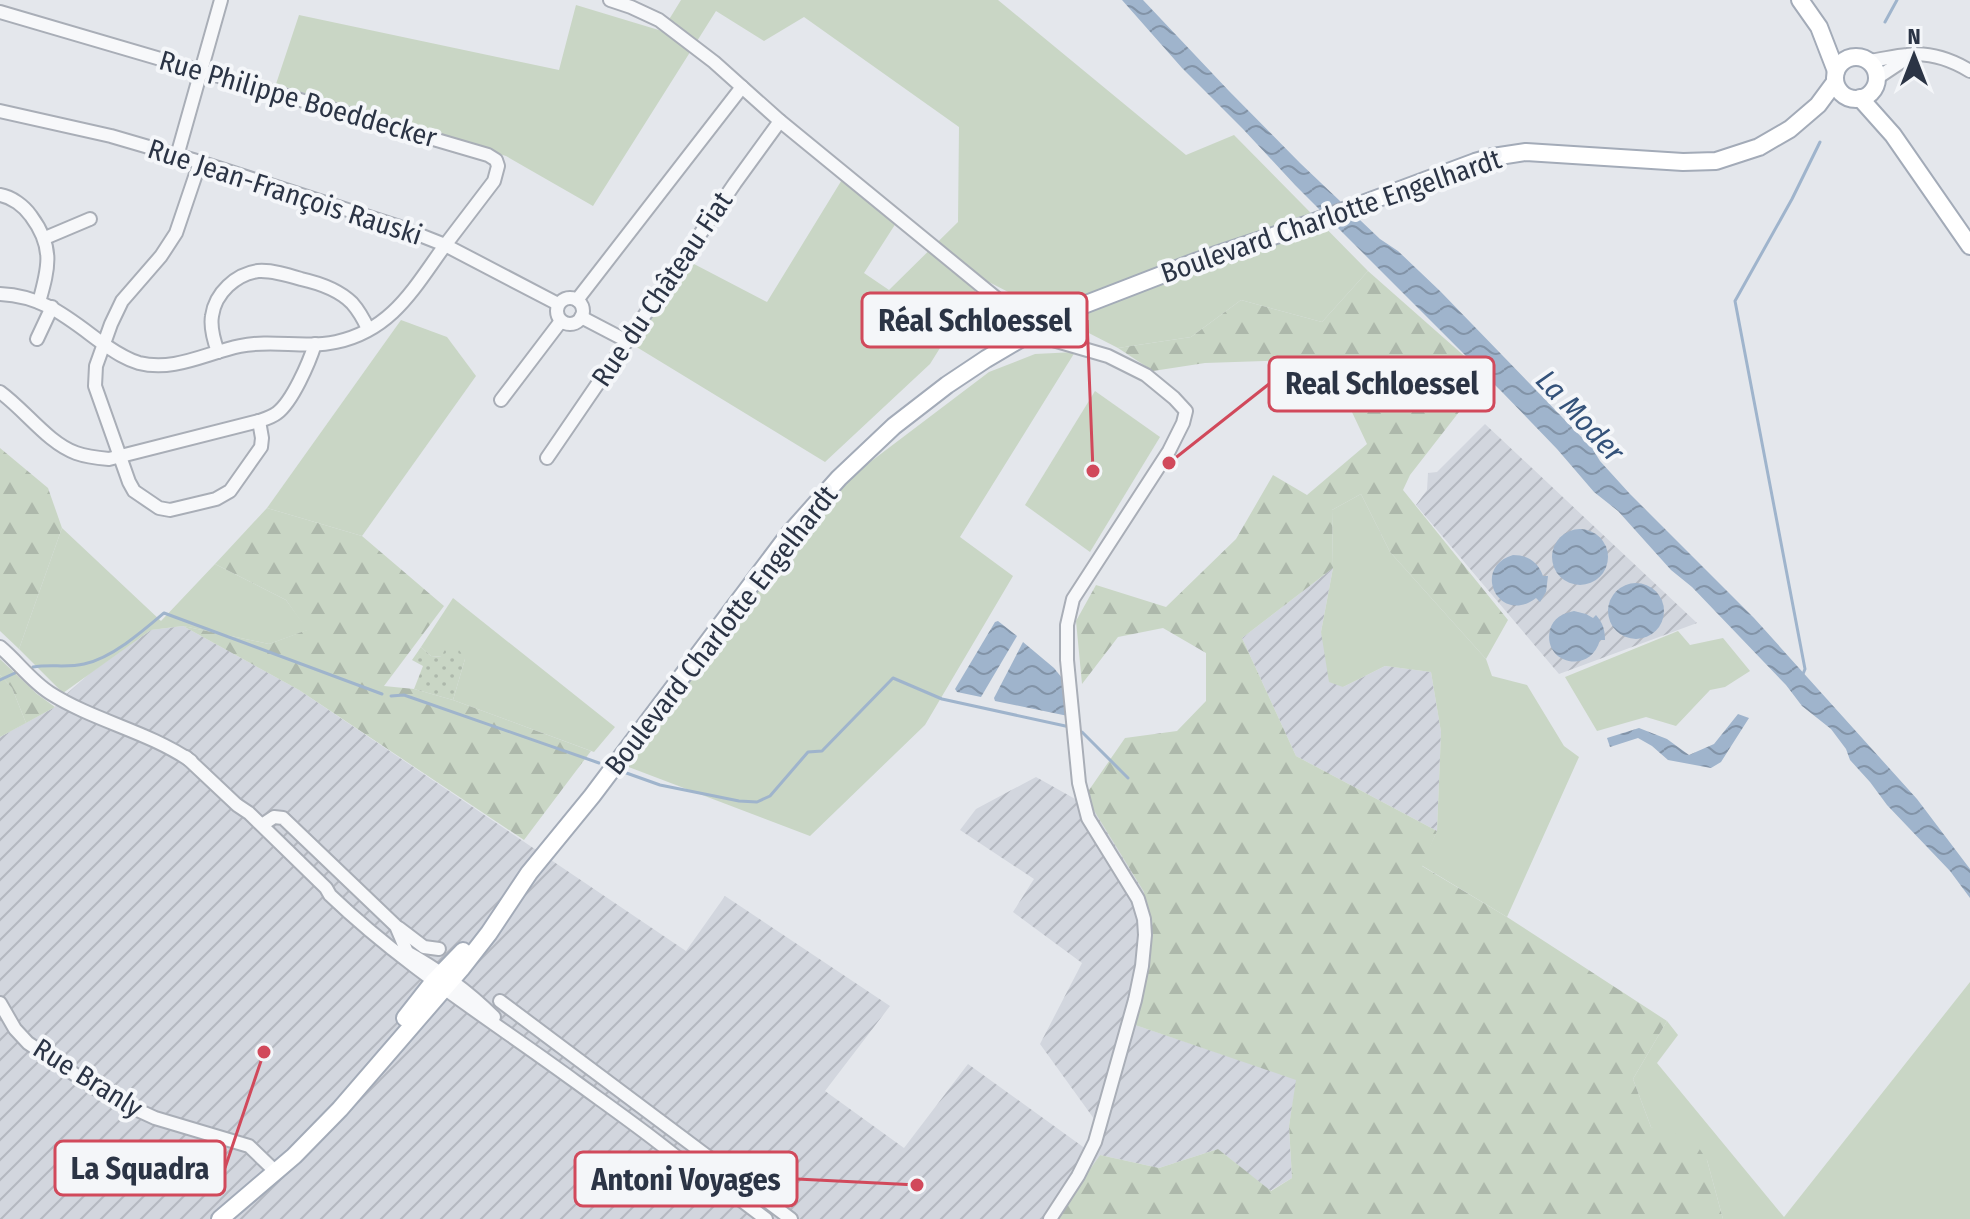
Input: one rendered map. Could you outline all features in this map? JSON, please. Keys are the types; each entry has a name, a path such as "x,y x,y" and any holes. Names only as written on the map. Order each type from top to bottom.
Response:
{"main road":[{"path":"1800,0 1819,27 1842,49 1875,71 1893,135"},
{"path":"1819,27 1842,93 1854,98 1893,135 1970,246"},
{"path":"1836,77 1844,61 1861,59"},
{"name":"Boulevard Charlotte Engelhardt","path":"1802,120 1818,105 1836,77"},
{"path":"1854,98 1870,93 1876,80"},
{"name":"Boulevard Charlotte Engelhardt","path":"220,1219 298,1152 363,1083 592,796 810,509 894,426 947,385 1093,295 1138,283 1306,225 1475,162 1511,154 1545,153 1683,162 1716,161 1759,147 1802,120 1854,98"}],"street":[{"path":"177,156 221,0"},
{"path":"610,0 659,20 714,62 780,121 1034,329 1053,340 1108,356 1146,375 1186,411 1169,451 1073,599 1067,625 1067,660 1079,783 1088,818 1138,899 1145,935 1135,1000 1095,1142 1078,1176 1050,1219"},
{"name":"Rue Philippe Boeddecker","path":"0,13 493,157 498,166 496,177 445,245"},
{"path":"1876,80 1918,54"},
{"path":"1861,59 1918,54 1939,57 1970,71"},
{"path":"577,300 742,87"},
{"name":"Rue Jean-François Rauski","path":"0,111 94,132 200,162 371,217 445,245 558,304"},
{"name":"Rue du Château Fiat","path":"547,458 780,121"},
{"path":"200,162 176,233 161,256 122,301 111,324 96,366 95,386 129,482 134,491 159,508 170,510 216,499 230,491 261,447 259,421"},
{"path":"0,195 26,209 45,238 48,266 39,302"},
{"path":"45,238 90,219"},
{"path":"0,294 52,307 120,355 159,366 182,363 240,346 335,343 383,321 406,301 445,245"},
{"path":"218,352 211,318 214,304 225,288 239,277 259,271 314,282 338,293 352,303 368,329"},
{"path":"569,297 577,300 582,306 581,317 572,324 561,321 557,313 558,304 569,297"},
{"path":"37,339 52,307"},
{"path":"581,317 627,341"},
{"path":"501,400 561,321"},
{"path":"0,392 54,441 72,452 109,459 275,415 283,408 308,365 315,344"},
{"path":"0,647 52,695 186,757 233,794 369,931 486,1010 510,1034"},
{"path":"262,825 274,817 283,818 396,926 424,947 439,949"},
{"path":"326,888 332,889 383,936 510,1034 706,1180 734,1195 766,1219"},
{"path":"396,926 407,952"},
{"path":"500,1001 791,1219"},
{"name":"Rue Branly","path":"0,1003 15,1029 28,1043 107,1096 155,1118 249,1146 276,1172"},
{"path":"486,1010 524,1020"},
{"path":"742,1219 758,1194"}],"shaded area":[{"path":"1485,424 1697,623 1559,674 1416,505 1427,490 1428,473 1437,472"},
{"path":"1333,568 1321,632 1343,687 1385,666 1431,672 1441,732 1437,831 1296,756 1242,638"},
{"path":"183,626 299,690 686,951 725,896 890,1006 825,1091 904,1148 968,1064 1086,1149 1097,1123 1040,1044 1082,963 1013,912 1034,879 960,830 976,809 1036,777 1093,809 1144,892 1135,1025 1297,1079 1289,1126 1292,1178 1270,1191 1218,1149 1159,1168 1100,1155 1055,1219 772,1219 761,1210 755,1219 0,1219 0,737 55,707 90,673 151,630"}],"green space":[{"path":"681,0 998,0 1186,155 1234,135 1368,271 1322,322 1241,300 1191,337 1118,348 983,279 930,364 825,462 630,343 694,264 767,302 843,178 896,223 864,273 889,290 958,222 959,127 804,17 764,41 716,11 593,206 506,156 276,84 299,15 559,70 576,5 662,31"},
{"path":"1368,271 1487,376 1410,475 1403,490 1508,620 1486,659 1390,552 1361,494 1332,510 1333,568 1242,638 1296,756 1437,831 1422,866 1667,1021 1633,1079 1651,1127 1693,1139 1707,1160 1723,1219 1055,1219 1100,1155 1159,1168 1218,1149 1271,1191 1292,1178 1289,1126 1296,1080 1135,1025 1144,892 1093,809 1087,793 1125,738 1177,731 1206,701 1206,653 1163,628 1118,637 1082,684 1076,621 1096,585 1166,607 1236,539 1273,475 1307,495 1367,444 1327,359 1205,363 1153,371 1118,348 1191,337 1241,300 1322,322"},
{"path":"401,320 447,337 476,376 362,536 267,508"},
{"path":"1075,352 960,537 1013,576 925,725 810,836 626,766 797,536 849,478 989,372 1035,354"},
{"path":"1095,391 1160,437 1090,552 1025,505"},
{"path":"0,448 48,488 62,528 19,649 0,631"},
{"path":"1361,494 1390,552 1486,659 1492,676 1527,685 1564,746 1579,757 1507,917 1421,865 1437,831 1441,732 1431,672 1385,666 1343,687 1329,682 1321,632 1333,568 1332,510"},
{"path":"267,508 362,536 444,606 384,686 414,689 453,700 591,751 524,840 299,690 183,626 269,644 307,630 286,600 215,564"},
{"path":"62,528 161,621 215,564 286,600 308,630 269,644 183,626 151,630 63,693 19,649"},
{"path":"453,598 615,727 594,752 453,700 465,659 431,656 421,647"},
{"path":"1678,631 1690,645 1723,638 1750,671 1725,687 1710,690 1676,726 1646,717 1597,731 1565,677"},
{"path":"447,646 457,647 465,659 453,700 414,689 423,666 412,660 421,647 431,656 441,657"},
{"path":"0,659 55,707 26,723 12,688 0,675"},
{"path":"0,675 12,688 26,723 0,737"},
{"path":"1970,982 1970,1219 1723,1219 1707,1160 1651,1127 1633,1079 1667,1021 1678,1035 1657,1063 1784,1217"}],"water":[{"path":"1122,0 1143,0 1300,163 1440,291 1592,448 1630,494 1754,618 1917,799 1970,869 1970,898 1950,871 1887,805 1850,760 1831,729 1802,706 1786,685 1692,587 1671,570 1503,393 1295,185 1182,68"},
{"path":"1580,529 1600,537 1608,557 1600,577 1580,585 1560,577 1552,557 1560,537"},
{"path":"1513,555 1532,560 1543,576 1548,576 1546,592 1540,602 1536,598 1523,605 1511,605 1495,592 1493,571 1500,562"},
{"path":"1636,583 1656,591 1664,611 1656,631 1636,639 1616,631 1608,611 1616,591"},
{"path":"1574,611 1593,618 1596,615 1602,624 1605,640 1600,640 1587,658 1568,661 1553,651 1549,641 1550,630 1556,619"},
{"path":"998,621 1017,636 981,697 957,692 955,689"},
{"path":"1023,642 1062,678 1068,716 995,701"},
{"path":"1738,714 1749,718 1721,762 1711,768 1668,760 1638,738 1610,747 1607,738 1639,728 1667,739 1689,755 1714,744"}],"waterway":[{"path":"1885,22 1897,0"},
{"path":"1803,674 1805,669 1735,301 1820,142"},
{"path":"33,667 95,661 127,643 164,613 382,694"},
{"path":"0,680 15,673"},
{"path":"618,770 660,785 757,802 770,796 808,752 822,751 893,678 942,699 1070,727"},
{"path":"391,696 404,695 599,763"},
{"path":"1082,732 1128,778"}],"place":[{"name":"Real Schloessel","path":"1169,463"},
{"name":"Réal Schloessel","path":"1093,471"},
{"name":"La Squadra","path":"264,1052"},
{"name":"Antoni Voyages","path":"917,1185"}],"water label":[{"name":"La Moder","path":"1580,416"}]}
